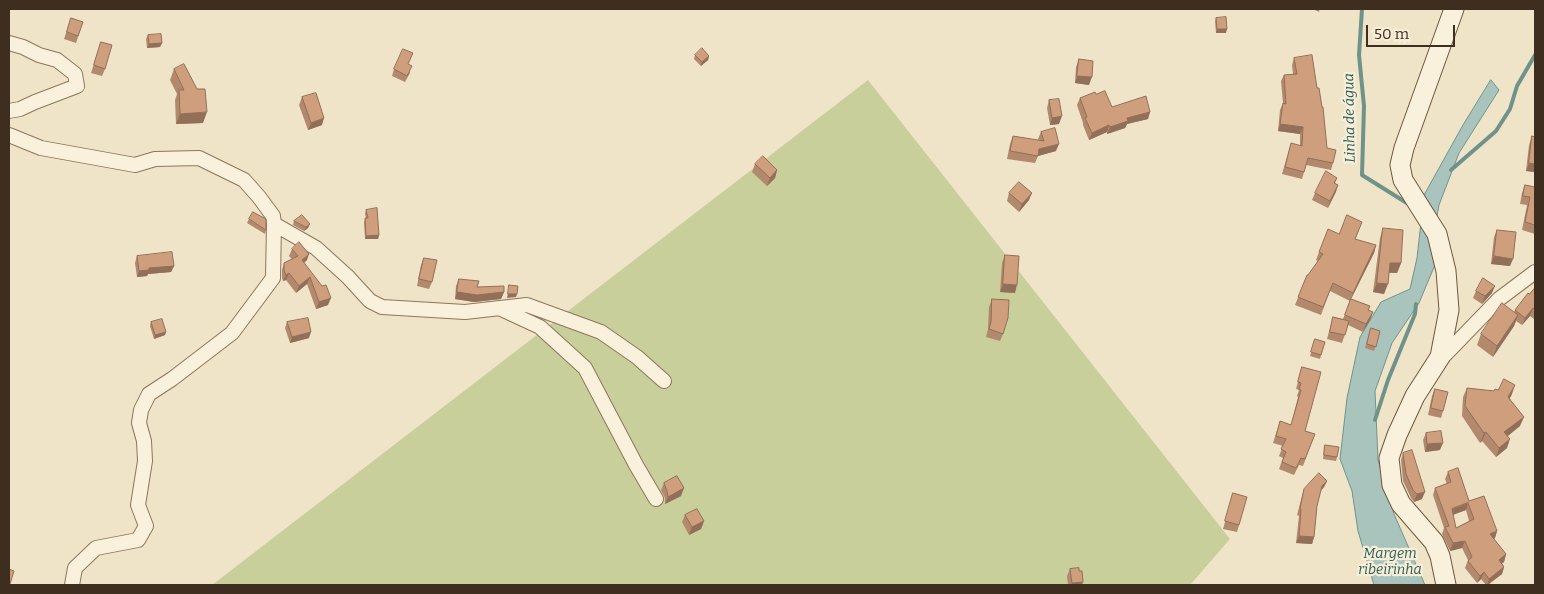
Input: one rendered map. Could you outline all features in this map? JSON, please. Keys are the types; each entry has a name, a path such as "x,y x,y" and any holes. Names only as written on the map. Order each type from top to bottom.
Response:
{"street":[{"path":"1446,585 1440,556 1434,542 1401,504 1392,484 1389,458 1397,435 1415,396 1440,357 1449,310 1446,271 1437,234 1403,180 1400,165 1404,148 1454,9"},
{"path":"9,43 57,60 75,74 77,86 9,112"},
{"path":"9,135 41,148 135,165 155,159 199,158 244,180 273,216 273,278 232,333 172,379 149,394 141,410 139,423 144,440 145,461 138,505 146,526 138,540 96,548 87,555 75,568 72,585"},
{"path":"274,224 316,248 348,277 370,301 382,307 465,312 527,305 601,332 637,357 664,381"},
{"path":"1437,362 1499,299 1535,272"},
{"path":"499,308 540,326 585,368 656,499"}],"green space":[{"path":"868,80 1230,539 1190,585 212,585"}],"water":[{"name":"Margem ribeirinha","path":"1491,80 1499,90 1459,153 1439,205 1437,216 1437,260 1419,303 1392,343 1375,391 1378,460 1394,514 1425,585 1374,585 1358,531 1352,491 1340,459 1347,398 1360,337 1381,302 1410,289 1417,258 1424,195 1463,125"}],"building":[{"path":"1226,17 1227,29 1217,29 1216,18"},
{"path":"71,18 83,22 78,36 67,32"},
{"path":"161,34 162,43 149,44 148,35"},
{"path":"101,42 112,45 105,69 94,65"},
{"path":"702,48 709,56 702,62 695,55"},
{"path":"403,49 413,53 408,64 412,66 407,76 394,69"},
{"path":"1312,55 1317,88 1319,88 1323,107 1327,148 1336,150 1333,163 1308,158 1304,172 1285,167 1291,143 1302,146 1303,127 1280,124 1283,103 1286,104 1284,75 1297,74 1294,58"},
{"path":"1079,59 1093,61 1092,77 1077,76"},
{"path":"184,64 197,89 205,89 207,112 180,114 179,90 184,90 174,69"},
{"path":"1105,91 1112,107 1146,96 1150,112 1127,118 1128,121 1110,127 1109,125 1092,133 1085,118 1087,117 1080,98 1095,92 1096,94"},
{"path":"316,93 324,118 311,123 302,97"},
{"path":"1059,99 1062,116 1052,118 1049,100"},
{"path":"1055,128 1059,144 1039,149 1038,156 1010,151 1013,136 1044,141 1041,132"},
{"path":"1532,136 1535,137 1535,164 1529,163"},
{"path":"763,156 777,170 770,178 755,164"},
{"path":"1326,171 1337,178 1334,183 1338,185 1330,201 1315,193"},
{"path":"1019,182 1032,193 1022,204 1009,193"},
{"path":"1525,185 1535,187 1535,225 1525,222 1530,197 1523,196"},
{"path":"377,208 379,235 366,236 365,218 368,218 366,210"},
{"path":"253,212 266,219 266,230 249,219"},
{"path":"302,215 310,224 306,227 294,221"},
{"path":"1347,215 1362,222 1355,239 1376,245 1353,293 1333,283 1323,307 1298,297 1307,275 1323,254 1319,252 1328,229 1339,234"},
{"path":"1383,228 1403,230 1401,263 1390,263 1388,284 1377,283"},
{"path":"1497,230 1516,232 1513,259 1494,256"},
{"path":"299,242 309,254 302,260 322,286 326,285 331,298 319,302 310,277 299,286 289,273 286,275 284,263 298,256 292,249"},
{"path":"172,252 174,266 149,268 149,270 139,271 137,256"},
{"path":"1005,255 1019,256 1017,285 1003,284"},
{"path":"424,258 437,260 432,282 419,279"},
{"path":"1483,278 1495,286 1485,296 1476,291"},
{"path":"459,279 479,281 477,287 504,286 504,292 477,295 457,292"},
{"path":"509,285 518,286 517,294 508,294"},
{"path":"1535,288 1535,310 1533,308 1525,318 1515,310 1528,293"},
{"path":"992,299 1009,300 1008,318 1003,334 989,329"},
{"path":"1351,299 1370,306 1368,310 1373,312 1366,324 1345,315"},
{"path":"1502,303 1518,315 1497,346 1481,334"},
{"path":"1333,317 1349,321 1345,335 1330,332"},
{"path":"308,318 311,332 292,337 287,322"},
{"path":"162,319 166,332 155,335 151,322"},
{"path":"1371,328 1380,331 1376,347 1367,344"},
{"path":"1315,339 1325,342 1321,355 1311,352"},
{"path":"1302,367 1321,372 1305,431 1315,434 1305,459 1301,458 1296,468 1282,462 1286,452 1281,449 1286,439 1276,436 1280,421 1291,425 1301,390 1299,389 1301,383 1298,382"},
{"path":"1504,379 1515,385 1508,397 1524,417 1504,432 1510,439 1499,448 1486,432 1484,433 1465,406 1467,388 1494,391 1495,389 1498,390"},
{"path":"1435,389 1448,392 1443,411 1431,408"},
{"path":"1441,431 1443,443 1427,444 1426,433"},
{"path":"1325,445 1339,447 1337,457 1324,455"},
{"path":"1412,450 1425,492 1417,494 1413,490 1406,474 1403,453"},
{"path":"1458,468 1469,501 1484,496 1497,531 1490,534 1506,554 1499,560 1504,567 1489,579 1484,572 1480,576 1468,561 1472,557 1465,541 1453,543 1445,527 1449,526 1435,488 1451,482 1448,472","holes":["1468,503 1474,519 1456,528 1452,509"]},
{"path":"1319,473 1327,481 1322,486 1317,506 1314,537 1299,536 1300,508 1304,489"},
{"path":"677,476 684,488 668,497 664,483"},
{"path":"1233,493 1247,497 1239,525 1225,521"},
{"path":"697,509 704,521 692,527 685,515"},
{"path":"1079,568 1079,571 1082,571 1083,582 1072,583 1070,569"},
{"path":"9,569 14,571 10,584 9,584"}],"waterway":[{"name":"Linha de água","path":"1362,9 1359,55 1364,106 1362,175 1410,205"},
{"name":"Linha de água","path":"1451,170 1496,131 1510,109 1517,86 1535,55"},
{"path":"1375,420 1388,380 1415,314 1416,304"}]}
